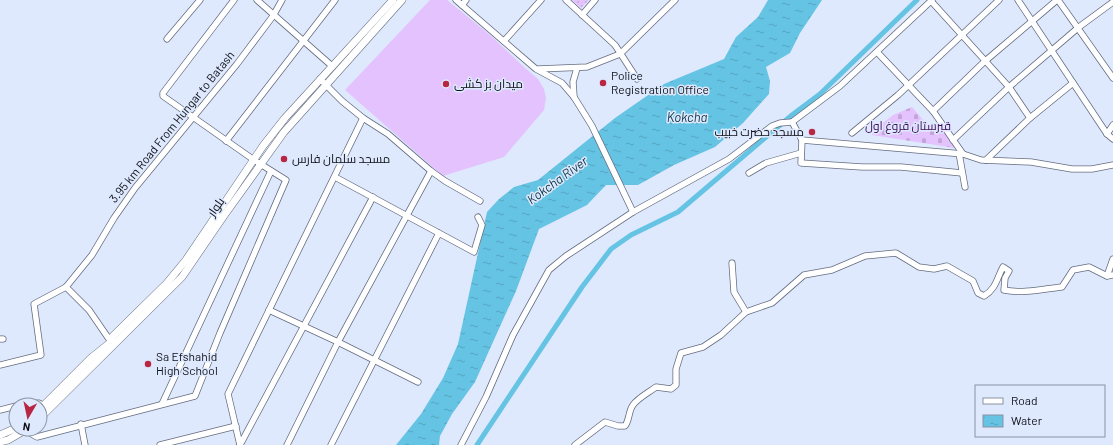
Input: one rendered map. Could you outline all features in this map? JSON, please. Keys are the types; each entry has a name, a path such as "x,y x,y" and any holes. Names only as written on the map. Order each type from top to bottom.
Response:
{"main road":[{"name":"بلوار","path":"48,403 123,337 182,277 285,118 393,0"},
{"name":"بلوار","path":"48,409 91,358 110,342 112,337 167,283 186,260 257,162 402,0"},
{"path":"0,442 13,437"}],"street":[{"path":"167,39 200,0"},
{"path":"48,433 195,396 220,333 286,180 226,141 163,96 163,93 234,0"},
{"path":"256,0 273,16 305,40 332,66"},
{"name":"3.95 km Road From Hungar to Batash","path":"66,287 92,255 114,218 135,188 237,64 273,16 282,0"},
{"path":"226,141 335,0"},
{"path":"456,0 464,2 504,41 536,69 562,82 574,97 592,126 633,212"},
{"path":"504,41 541,0"},
{"path":"566,0 615,45 637,79"},
{"path":"582,14 595,0"},
{"path":"536,69 587,67 620,54 675,0"},
{"path":"461,445 486,397 513,335 549,270 566,256 633,212 729,159 772,126 780,123 792,122 840,86 932,0 984,62 1009,87 1030,118"},
{"path":"852,133 908,85 999,0"},
{"path":"1018,0 1107,134 1113,139"},
{"path":"933,111 984,62 1033,22 1057,0 1079,27 1113,78"},
{"path":"953,140 1009,87 1052,52 1079,27 1113,2"},
{"path":"877,52 933,111 953,140 961,153 962,173 965,187"},
{"path":"574,97 573,82 577,68"},
{"path":"320,79 363,118 388,134 431,171 445,181 480,201"},
{"path":"986,160 1030,118 1073,82"},
{"path":"240,445 228,394 363,118"},
{"path":"792,122 802,140 801,163 862,167 902,167 962,173"},
{"path":"1107,134 1113,126"},
{"path":"802,140 961,153 981,160 1031,162 1072,169 1092,169 1113,165"},
{"path":"749,174 766,163 801,153"},
{"path":"162,404 271,171"},
{"path":"287,445 338,342 431,171"},
{"path":"334,177 474,252 482,225 478,216"},
{"path":"240,445 373,197"},
{"path":"331,445 439,233"},
{"path":"575,445 605,422 618,426 625,426 629,421 632,406 638,400 656,387 671,389 676,385 676,368 681,353 703,347 721,335 746,312 772,303 804,275 832,270 865,256 896,253 919,267 934,269 947,266 973,281 978,293 984,296 990,292 996,284 1003,267 1009,271 1005,278 1004,290 1029,291 1062,287 1073,270 1089,268 1110,276 1113,259"},
{"path":"732,263 734,292 746,312"},
{"path":"0,365 41,355 34,304 66,287 88,310 110,342"},
{"path":"269,310 303,325 418,382"},
{"path":"81,424 85,445"},
{"path":"160,445 236,426"}],"green space":[{"name":"میدان بز کشی","path":"430,0 447,0 489,34 538,79 544,89 546,98 544,110 504,157 443,176 345,90"},
{"path":"572,0 589,0 581,8"},
{"name":"قبرستان قروغ اول","path":"912,107 929,127 938,122 955,148 872,135 872,132 893,115"}],"water":[{"name":"Kokcha","path":"768,0 822,0 800,33 790,53 766,67 770,81 769,94 743,123 715,147 674,165 638,185 606,185 587,205 539,229 516,291 475,382 452,414 440,436 439,445 396,445 421,414 443,378 458,344 487,212 499,199 514,187 538,180 615,118 664,84 724,59 736,37 758,17"}],"waterway":[{"path":"477,445 582,287 611,249 631,235 678,212 792,115 820,94 917,0"}],"place":[{"name":"Police Registration Office","path":"603,83"},
{"name":"میدان بز کشی","path":"446,84"},
{"name":"مسجد حضرت خبیب","path":"812,132"},
{"name":"مسجد سلمان فارس","path":"284,159"},
{"name":"Sa Efshahid High School","path":"148,364"}],"water label":[{"name":"Kokcha River","path":"557,180"}]}
